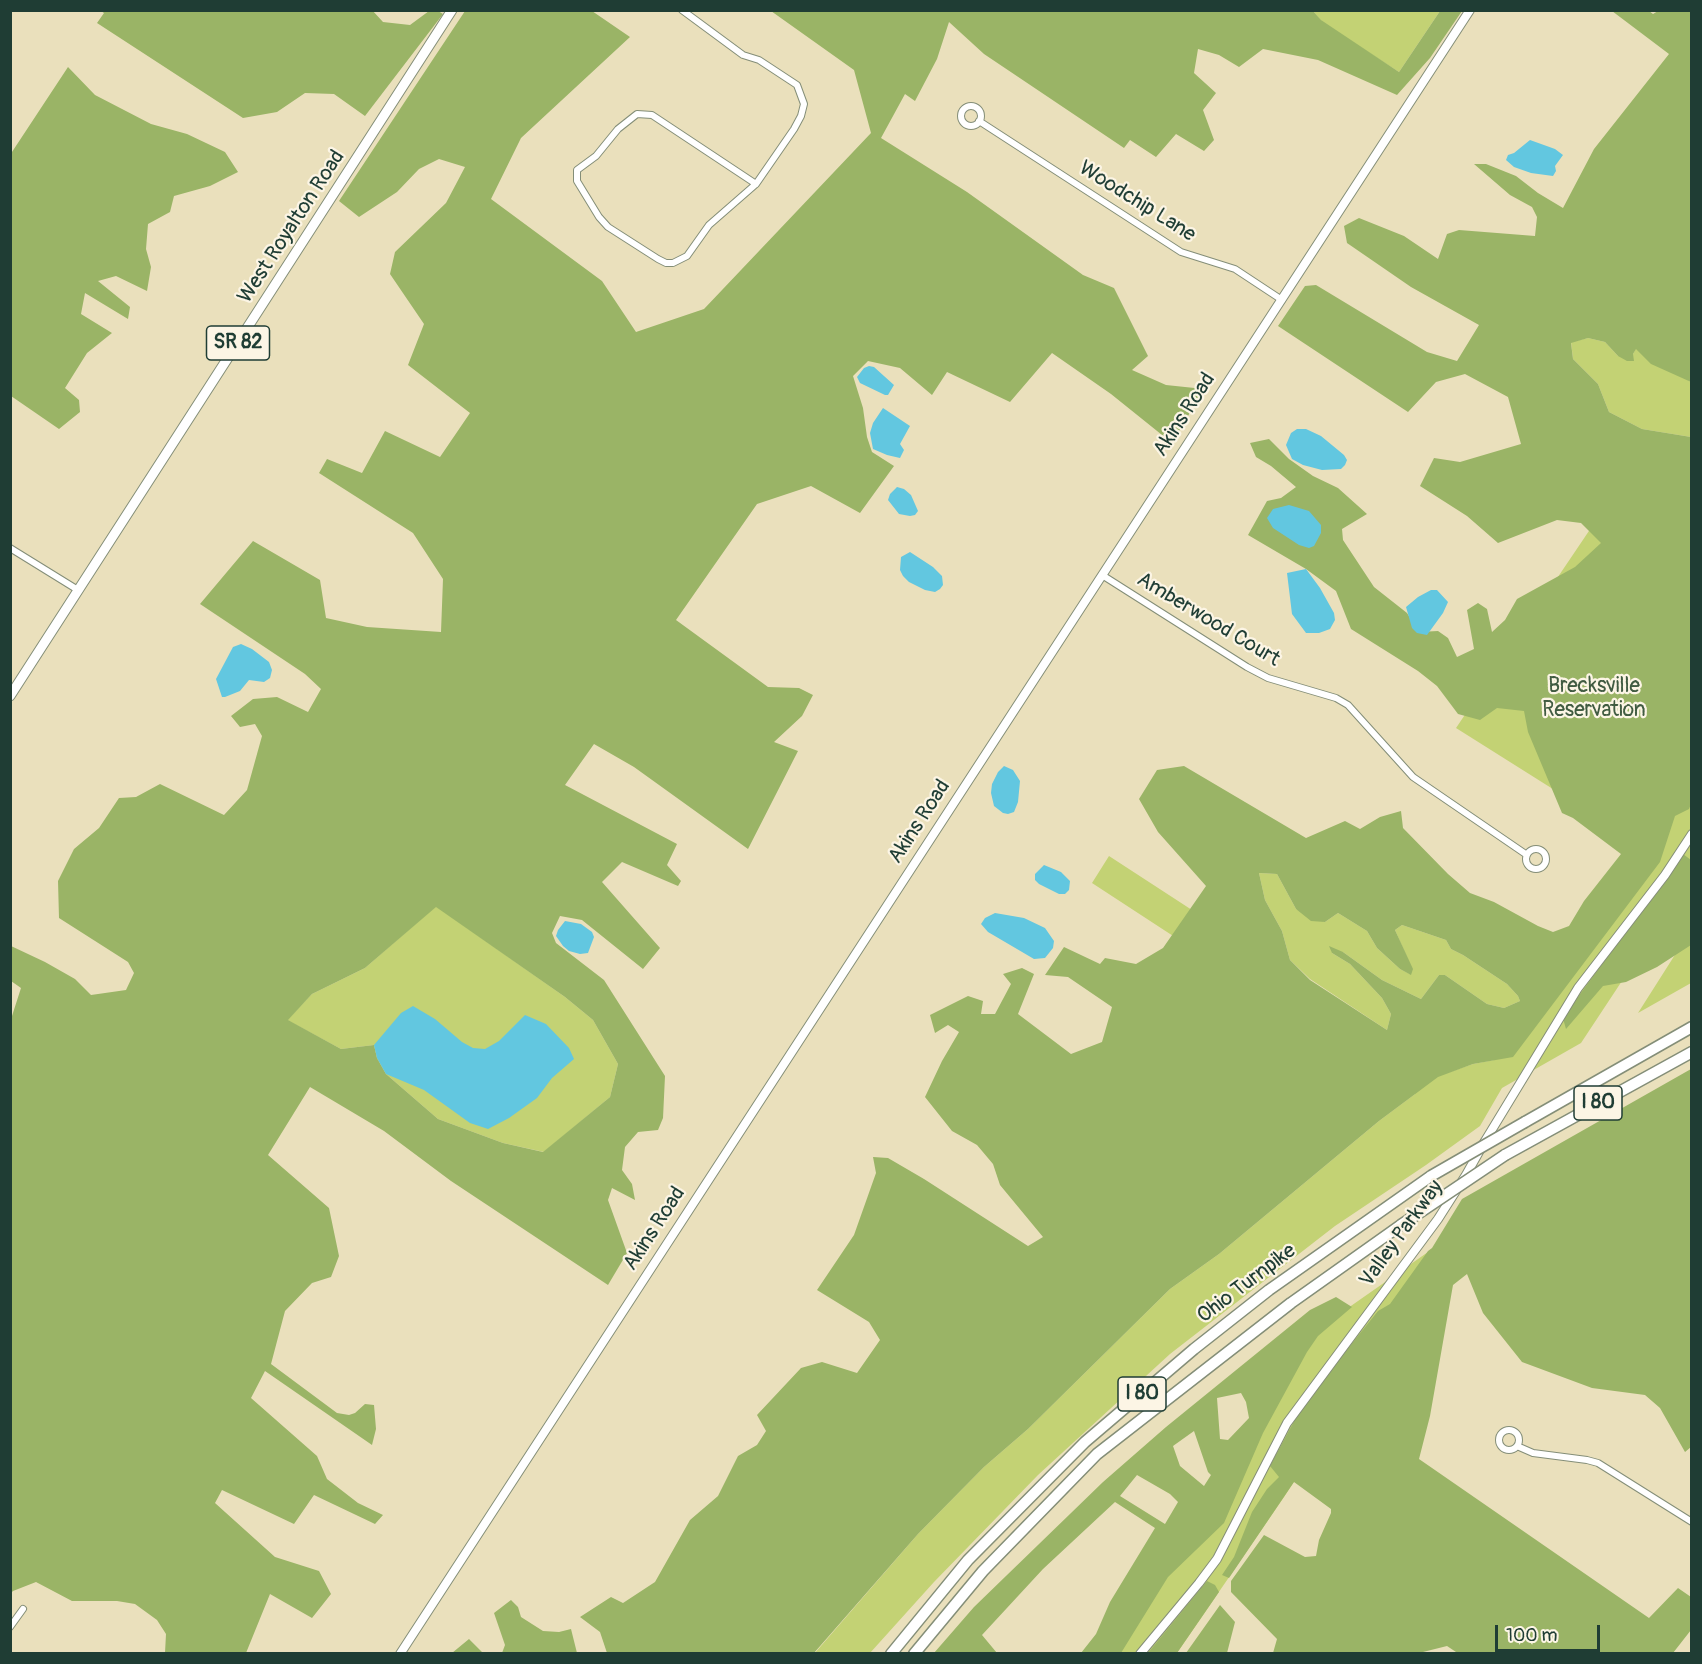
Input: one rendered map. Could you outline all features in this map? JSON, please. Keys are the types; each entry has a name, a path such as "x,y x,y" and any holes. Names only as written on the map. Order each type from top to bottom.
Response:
{"highway":[{"name":"Ohio Turnpike","path":"891,1653 968,1560 1085,1442 1194,1349 1269,1290 1431,1176 1692,1027"},
{"name":"Ohio Turnpike","path":"914,1653 983,1571 1097,1454 1291,1303 1505,1155 1692,1052"}],"main road":[{"name":"West Royalton Road","path":"10,696 452,10"}],"street":[{"path":"682,10 743,55 759,60 797,85 803,97 803,108 794,129 756,184 709,225 687,256 673,263 666,263 658,259 608,227 599,218 577,181 577,170 596,156 626,121 637,114 652,115 756,184"},
{"name":"Akins Road","path":"400,1653 1470,10"},
{"name":"Woodchip Lane","path":"979,122 1181,252 1234,269 1282,300"},
{"path":"10,548 78,590"},
{"name":"Amberwood Court","path":"1102,574 1247,667 1268,678 1336,698 1348,705 1413,777 1527,855"},
{"name":"Valley Parkway","path":"1140,1653 1199,1583 1216,1559 1287,1423 1437,1219 1466,1175 1578,988 1665,875 1692,834"},
{"path":"1517,1446 1533,1453 1598,1463 1692,1522"},
{"path":"10,1628 22,1609"}],"green space":[{"path":"372,10 383,22 410,25 429,11 438,11 443,14 365,116 334,94 305,93 277,112 243,118 97,23 104,13 101,11"},
{"path":"465,11 592,11 630,37 521,138 491,199 602,281 636,332 704,309 871,133 854,70 771,11 1313,11 1321,20 1399,72 1440,11 1462,11 1430,58 1397,95 1318,60 1263,49 1239,67 1219,55 1198,49 1194,73 1216,93 1203,110 1214,140 1204,151 1176,134 1156,157 1130,140 1124,148 984,54 949,22 937,59 915,101 905,94 881,138 967,192 1083,275 1114,288 1148,356 1132,370 1166,385 1204,389 1172,443 1111,394 1052,353 1010,402 947,372 932,395 900,368 868,361 853,376 863,408 867,437 872,452 894,466 860,513 811,486 757,504 676,620 768,687 799,688 813,695 802,716 774,742 798,751 748,849 634,767 594,744 565,785 677,844 667,865 681,881 678,886 622,862 602,882 660,948 643,969 582,920 560,916 552,933 556,943 604,980 665,1076 663,1118 658,1130 638,1132 625,1147 622,1170 632,1184 635,1200 612,1188 608,1200 627,1253 608,1285 451,1181 384,1131 310,1087 268,1155 329,1208 339,1256 331,1277 312,1283 285,1311 271,1364 337,1413 349,1415 365,1404 374,1405 376,1429 372,1445 265,1371 251,1398 317,1456 327,1479 358,1503 383,1515 375,1524 314,1495 294,1524 222,1490 215,1503 275,1557 319,1571 331,1594 312,1618 270,1594 246,1653 165,1653 166,1634 157,1620 135,1604 117,1601 72,1601 36,1582 11,1593 10,1015 12,1016 21,988 11,981 11,946 75,979 91,995 126,990 134,973 128,962 59,918 58,881 74,849 99,828 119,798 136,797 160,784 224,815 247,790 262,736 255,724 240,727 231,716 253,699 277,697 308,712 321,689 305,674 200,604 253,541 320,580 326,618 367,627 441,632 443,579 413,533 319,473 327,459 362,473 385,431 440,457 470,413 408,365 424,324 390,274 395,252 446,203 465,167 439,159 419,169 397,192 359,217 339,201","holes":["436,907 565,997 593,1020 618,1064 610,1097 543,1152 503,1143 438,1119 386,1074 377,1058 374,1045 341,1049 288,1020 312,994 365,968"]},
{"path":"1313,11 1440,11 1399,72 1324,24"},
{"path":"1612,11 1649,11 1653,14 1658,11 1691,11 1691,382 1651,364 1636,349 1633,354 1634,361 1627,361 1618,356 1605,342 1588,338 1571,343 1573,359 1598,384 1609,412 1642,429 1691,437 1691,804 1689,809 1675,816 1660,862 1513,1057 1473,1064 1438,1077 1379,1121 1219,1254 1170,1289 1028,1429 984,1467 918,1534 814,1653 607,1653 600,1632 580,1617 611,1597 623,1603 655,1582 690,1520 718,1496 738,1456 757,1445 766,1431 757,1415 801,1368 822,1362 857,1373 880,1340 869,1322 817,1290 854,1235 876,1173 873,1157 888,1158 1028,1246 1043,1237 1000,1185 993,1164 977,1145 952,1131 925,1097 959,1032 948,1025 935,1033 930,1015 968,996 983,1001 981,1014 995,1014 1011,984 1003,974 1022,968 1034,974 1018,1014 1071,1054 1102,1042 1112,1007 1068,977 1045,975 1064,947 1100,964 1105,958 1136,964 1163,948 1206,886 1158,832 1139,799 1157,770 1184,766 1306,838 1345,821 1360,829 1380,817 1401,811 1403,828 1470,893 1494,902 1553,932 1569,926 1584,901 1621,854 1573,818 1562,813 1528,732 1524,711 1497,708 1480,720 1458,714 1437,686 1418,671 1351,629 1336,591 1306,569 1248,535 1267,501 1281,498 1296,487 1256,457 1250,443 1269,439 1289,459 1313,476 1338,488 1367,514 1342,529 1343,540 1374,587 1407,613 1419,632 1438,631 1448,638 1457,657 1474,649 1467,610 1478,603 1487,609 1492,632 1505,620 1517,599 1575,567 1601,543 1581,523 1557,520 1498,543 1467,516 1420,486 1434,458 1460,462 1521,444 1508,397 1465,374 1436,382 1408,412 1278,326 1305,286 1316,285 1427,352 1457,361 1479,325 1411,287 1347,243 1344,226 1359,218 1404,236 1438,259 1447,234 1459,230 1535,236 1537,217 1532,207 1510,195 1474,164 1486,164 1516,176 1563,208 1594,149 1669,54","holes":["1259,873 1277,874 1296,909 1311,921 1325,922 1338,913 1367,931 1377,948 1400,969 1411,975 1413,969 1395,930 1402,925 1446,940 1451,949 1507,984 1520,1001 1504,1008 1487,1004 1445,975 1439,975 1421,999 1382,980 1343,952 1329,946 1332,953 1350,964 1382,998 1391,1014 1387,1030 1310,980 1290,960 1282,931 1265,900"]},
{"path":"68,67 95,95 151,124 187,134 225,152 238,172 210,186 174,196 170,212 148,224 146,249 151,267 147,291 116,276 98,281 130,307 128,319 85,293 81,314 112,333 87,353 65,388 79,400 80,412 59,429 11,396 10,155"},
{"path":"1588,338 1605,342 1618,356 1633,354 1636,348 1691,382 1691,437 1642,429 1609,412 1598,384 1573,359 1571,342"},
{"name":"Brecksville Reservation","path":"1622,482 1691,528 1691,983 1638,1013 1678,950 1653,934 1581,1043 1502,1088 1480,1126 1335,1226 1170,1354 1038,1475 934,1582 870,1653 814,1654 918,1534 984,1467 1028,1429 1170,1289 1219,1254 1379,1121 1415,1094 1092,883 1109,856 1444,1074 1473,1064 1494,1060 1637,842 1456,728"},
{"path":"1683,854 1691,860 1691,945 1657,967 1626,982 1603,986 1566,1029 1564,1016"},
{"path":"1259,873 1277,874 1296,909 1325,922 1338,913 1367,931 1377,948 1400,969 1410,974 1412,969 1395,930 1402,925 1446,940 1451,949 1507,984 1520,1001 1504,1008 1487,1004 1445,975 1439,975 1421,999 1382,980 1343,952 1332,953 1350,964 1382,998 1391,1014 1387,1030 1310,979 1290,960 1282,931 1265,900"},
{"path":"436,906 565,997 593,1020 618,1064 610,1097 544,1152 503,1143 438,1119 386,1074 377,1058 374,1045 341,1049 287,1020 312,994 365,968"},
{"path":"1691,1069 1691,1447 1685,1452 1660,1408 1645,1395 1592,1388 1522,1362 1483,1313 1467,1274 1453,1285 1430,1416 1419,1459 1649,1618 1678,1588 1691,1597 1691,1630 1673,1653 1459,1654 1447,1646 1415,1654 1273,1653 1277,1639 1231,1592 1231,1581 1264,1535 1305,1557 1316,1556 1319,1540 1331,1509 1294,1482 1229,1578 1222,1575 1234,1557 1252,1512 1267,1489 1279,1477 1270,1466 1298,1414 1317,1387 1378,1311 1390,1304 1432,1248 1462,1199"},
{"path":"1458,1231 1284,1497 1177,1653 1100,1654 1318,1329"},
{"path":"1336,1297 1352,1307 1318,1336 1307,1352 1263,1433 1224,1523 1168,1577 1121,1653 1081,1653 1096,1634 1110,1602 1155,1528 1115,1502 1043,1569 982,1635 997,1653 934,1653 974,1607 1103,1482 1166,1427 1310,1310","holes":["1241,1393 1246,1402 1249,1418 1228,1440 1220,1439 1217,1398","1194,1431 1211,1475 1204,1486 1180,1466 1173,1446","1137,1475 1170,1494 1178,1502 1165,1524 1120,1496"]},
{"path":"1207,1581 1215,1585 1219,1592 1177,1653 1148,1653"},
{"path":"511,1600 518,1607 521,1617 543,1631 559,1632 571,1629 577,1653 502,1653 505,1645 494,1613"},
{"path":"1220,1605 1235,1622 1227,1653 1186,1653"},
{"path":"469,1639 483,1653 452,1653"}],"water":[{"path":"1530,140 1555,149 1563,155 1555,166 1556,171 1553,176 1531,173 1514,167 1506,160 1508,155"},
{"path":"874,367 894,385 888,395 860,383 857,377 864,368"},
{"path":"883,408 910,426 900,444 904,450 900,458 873,449 870,433 873,423"},
{"path":"1297,429 1306,429 1321,436 1344,455 1347,460 1345,465 1341,469 1322,470 1303,465 1292,459 1286,445 1291,433"},
{"path":"897,487 911,495 918,511 915,515 899,514 888,500"},
{"path":"1289,505 1309,511 1321,525 1321,533 1314,546 1309,548 1299,545 1273,528 1267,518 1273,509"},
{"path":"910,552 942,576 943,585 940,589 935,592 925,590 909,582 903,576 900,570 901,557"},
{"path":"1306,569 1334,613 1335,620 1330,629 1319,633 1306,633 1292,614 1287,573"},
{"path":"1431,590 1437,590 1448,602 1427,635 1417,633 1412,628 1406,607"},
{"path":"241,644 269,662 272,670 270,678 264,682 249,680 240,691 222,697 216,679 233,647"},
{"path":"1004,766 1013,770 1020,781 1018,802 1014,812 1008,814 994,806 991,793 992,784"},
{"path":"1044,865 1061,872 1070,881 1069,890 1065,894 1059,894 1035,880 1035,874"},
{"path":"995,913 1024,918 1045,928 1054,941 1053,948 1045,958 1034,959 988,932 981,924 985,918"},
{"path":"565,921 581,924 592,932 594,937 588,953 580,954 569,951 563,946 556,936"},
{"path":"413,1006 435,1019 462,1042 473,1048 485,1049 499,1041 525,1015 546,1024 569,1048 574,1059 552,1078 537,1098 509,1118 488,1129 470,1123 424,1090 386,1074 377,1058 374,1045 401,1013"}]}
